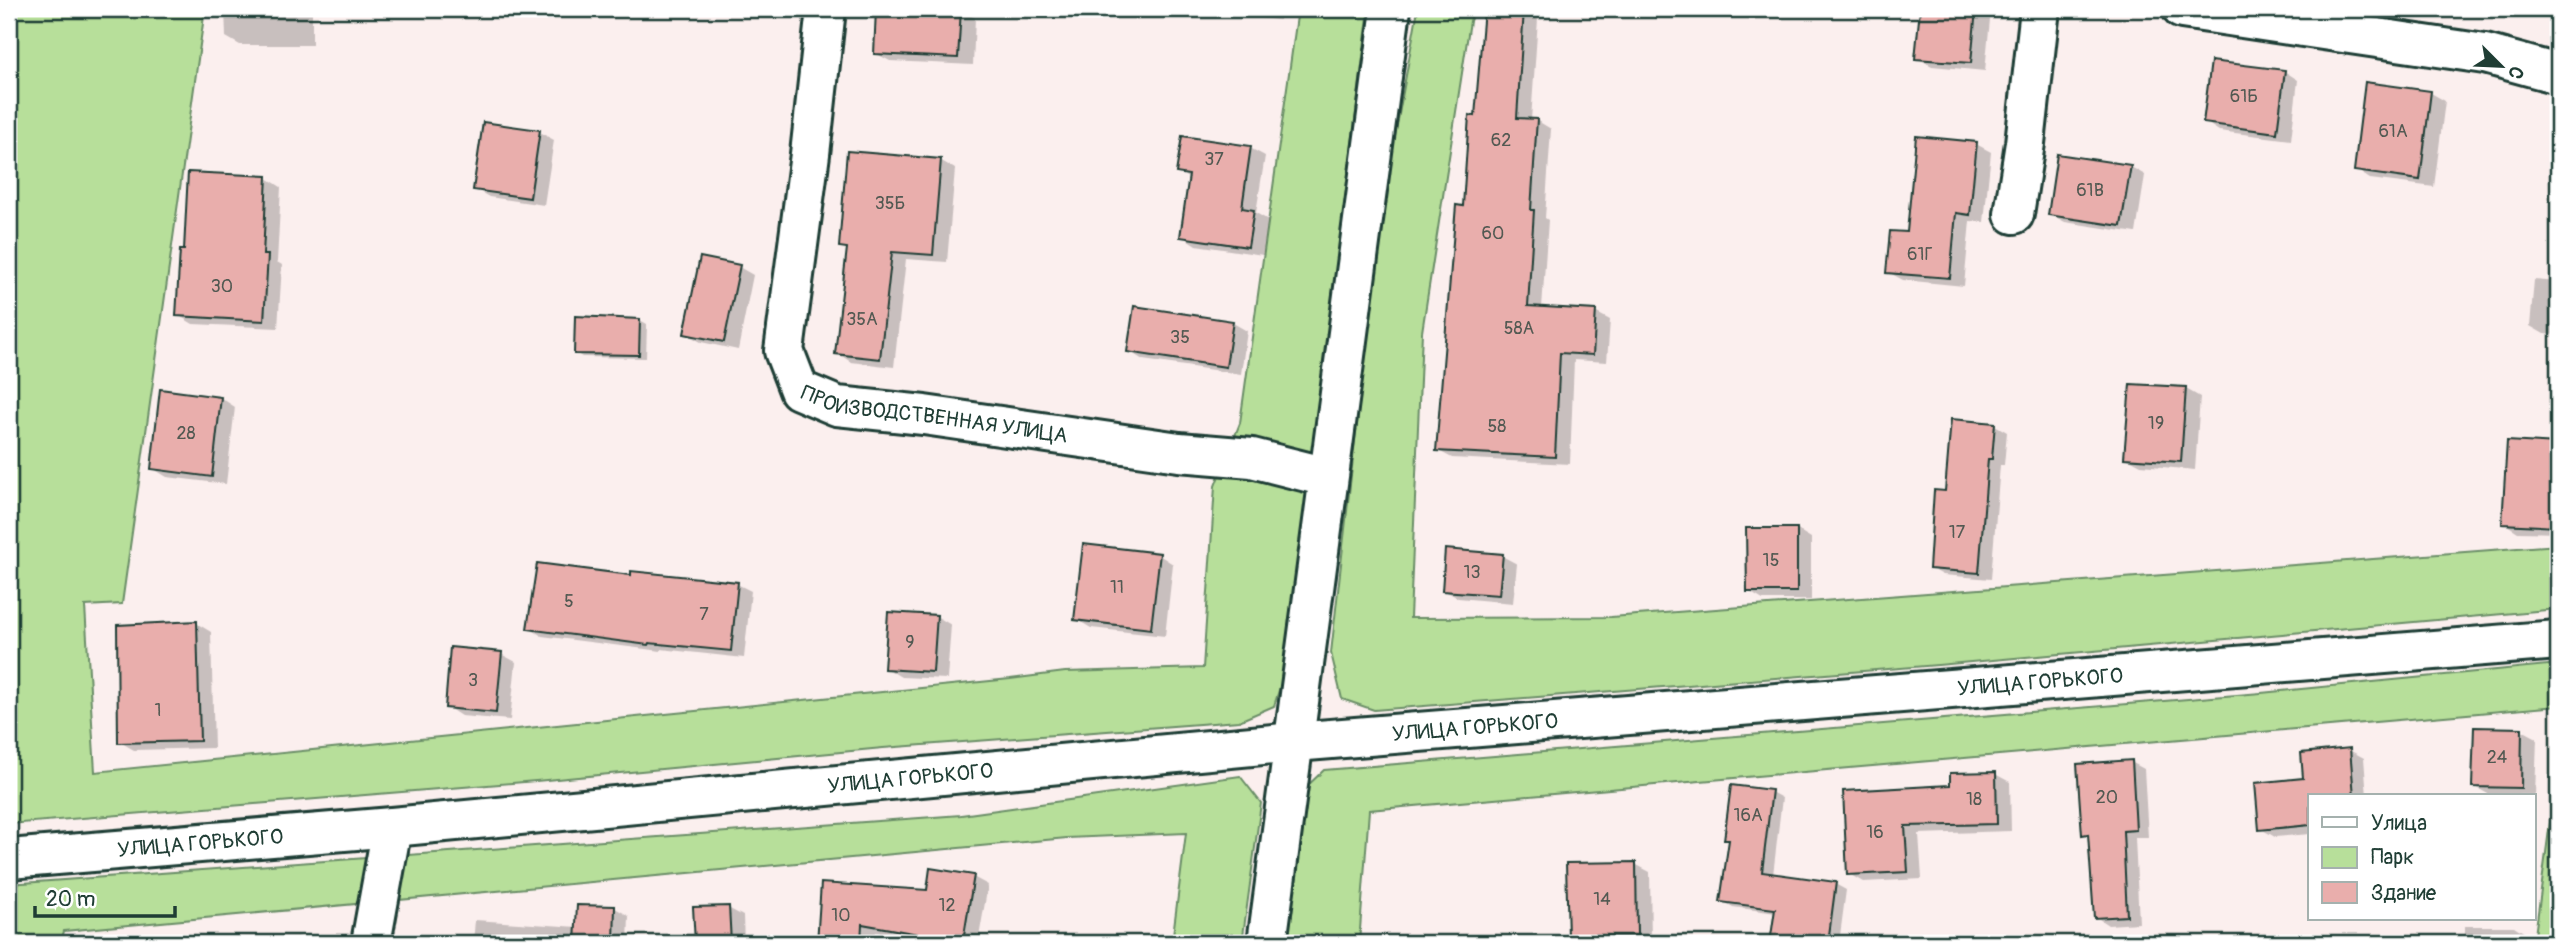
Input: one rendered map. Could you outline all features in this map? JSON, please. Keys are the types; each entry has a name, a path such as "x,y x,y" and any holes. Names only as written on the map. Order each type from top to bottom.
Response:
{"street":[{"name":"ПРОИЗВОДСТВЕННАЯ УЛИЦА","path":"826,9 784,351 799,390 837,406 924,415 1179,452 1252,458 1327,477"},
{"path":"1267,943 1391,9"},
{"path":"2014,214 2040,9"},
{"path":"2182,9 2485,54 2558,74"},
{"name":"УЛИЦА ГОРЬКОГО","path":"9,859 392,827 1294,743 2558,640"},
{"path":"371,943 392,827"}],"green space":[{"path":"9,9 205,9 122,604 85,606 95,772 1065,672 1203,668 1215,486 1240,423 1298,9 1369,9 1286,668 1274,706 1239,721 883,748 536,781 9,824"},
{"path":"1418,9 1474,9 1422,332 1410,618 1611,617 2558,545 2558,609 1938,665 1374,710 1342,699 1331,653 1380,219"},
{"path":"2558,664 2558,706 1369,810 1359,943 1286,943 1304,789 1324,770 2261,693"},
{"path":"2558,762 2558,943 2534,943"},
{"path":"1240,776 1261,803 1242,943 1172,943 1186,833 1067,838 64,931 61,943 9,943 9,884 961,815"}],"building":[{"path":"876,9 961,9 958,58 874,54"},
{"path":"1484,9 1524,9 1517,118 1537,119 1528,306 1596,310 1593,355 1560,353 1555,457 1436,451 1456,205 1463,206 1469,115 1475,116"},
{"path":"1920,9 1976,9 1971,63 1915,59"},
{"path":"2211,61 2285,70 2277,133 2203,123"},
{"path":"2365,82 2431,91 2420,180 2354,171"},
{"path":"483,122 540,130 530,198 473,190"},
{"path":"1182,136 1251,146 1242,208 1254,210 1248,247 1180,237 1189,175 1176,173"},
{"path":"1916,136 1977,142 1970,215 1956,213 1950,278 1886,273 1890,231 1907,232"},
{"path":"847,151 941,159 933,255 892,252 880,359 835,354 847,248 839,247"},
{"path":"2057,154 2131,165 2121,226 2048,215"},
{"path":"188,172 267,176 263,255 268,255 264,321 176,316 180,250 184,250"},
{"path":"700,257 740,265 724,342 684,334"},
{"path":"1134,306 1233,321 1226,367 1127,352"},
{"path":"575,316 640,319 639,355 574,354"},
{"path":"2130,384 2186,387 2181,462 2124,458"},
{"path":"160,389 221,397 212,477 151,469"},
{"path":"1951,419 1995,423 1992,459 1988,459 1979,573 1929,569 1934,490 1945,491"},
{"path":"2507,441 2558,444 2557,527 2502,524"},
{"path":"1746,528 1797,528 1797,592 1747,592"},
{"path":"1083,544 1160,553 1151,629 1074,620"},
{"path":"1445,549 1503,554 1499,595 1442,591"},
{"path":"537,563 631,575 631,571 738,582 731,651 648,645 527,629"},
{"path":"888,612 937,615 933,672 884,669"},
{"path":"197,621 200,741 118,743 117,625"},
{"path":"450,647 502,652 496,713 445,708"},
{"path":"2474,727 2522,728 2521,788 2472,787"},
{"path":"2350,748 2354,794 2308,794 2308,825 2259,830 2255,783 2303,778 2301,753"},
{"path":"2132,760 2136,830 2123,831 2127,916 2094,918 2088,834 2082,835 2077,764"},
{"path":"1996,772 1997,824 1905,826 1908,872 1847,875 1843,791 1950,785 1950,773"},
{"path":"1731,785 1772,790 1762,872 1836,882 1828,943 1770,943 1775,909 1720,902 1729,840 1724,840"},
{"path":"1636,862 1637,936 1568,937 1566,863"},
{"path":"930,868 974,875 963,942 862,924 861,943 817,943 821,883 927,890"},
{"path":"577,905 615,906 614,943 575,943"},
{"path":"729,906 731,943 695,943 693,907"}]}
